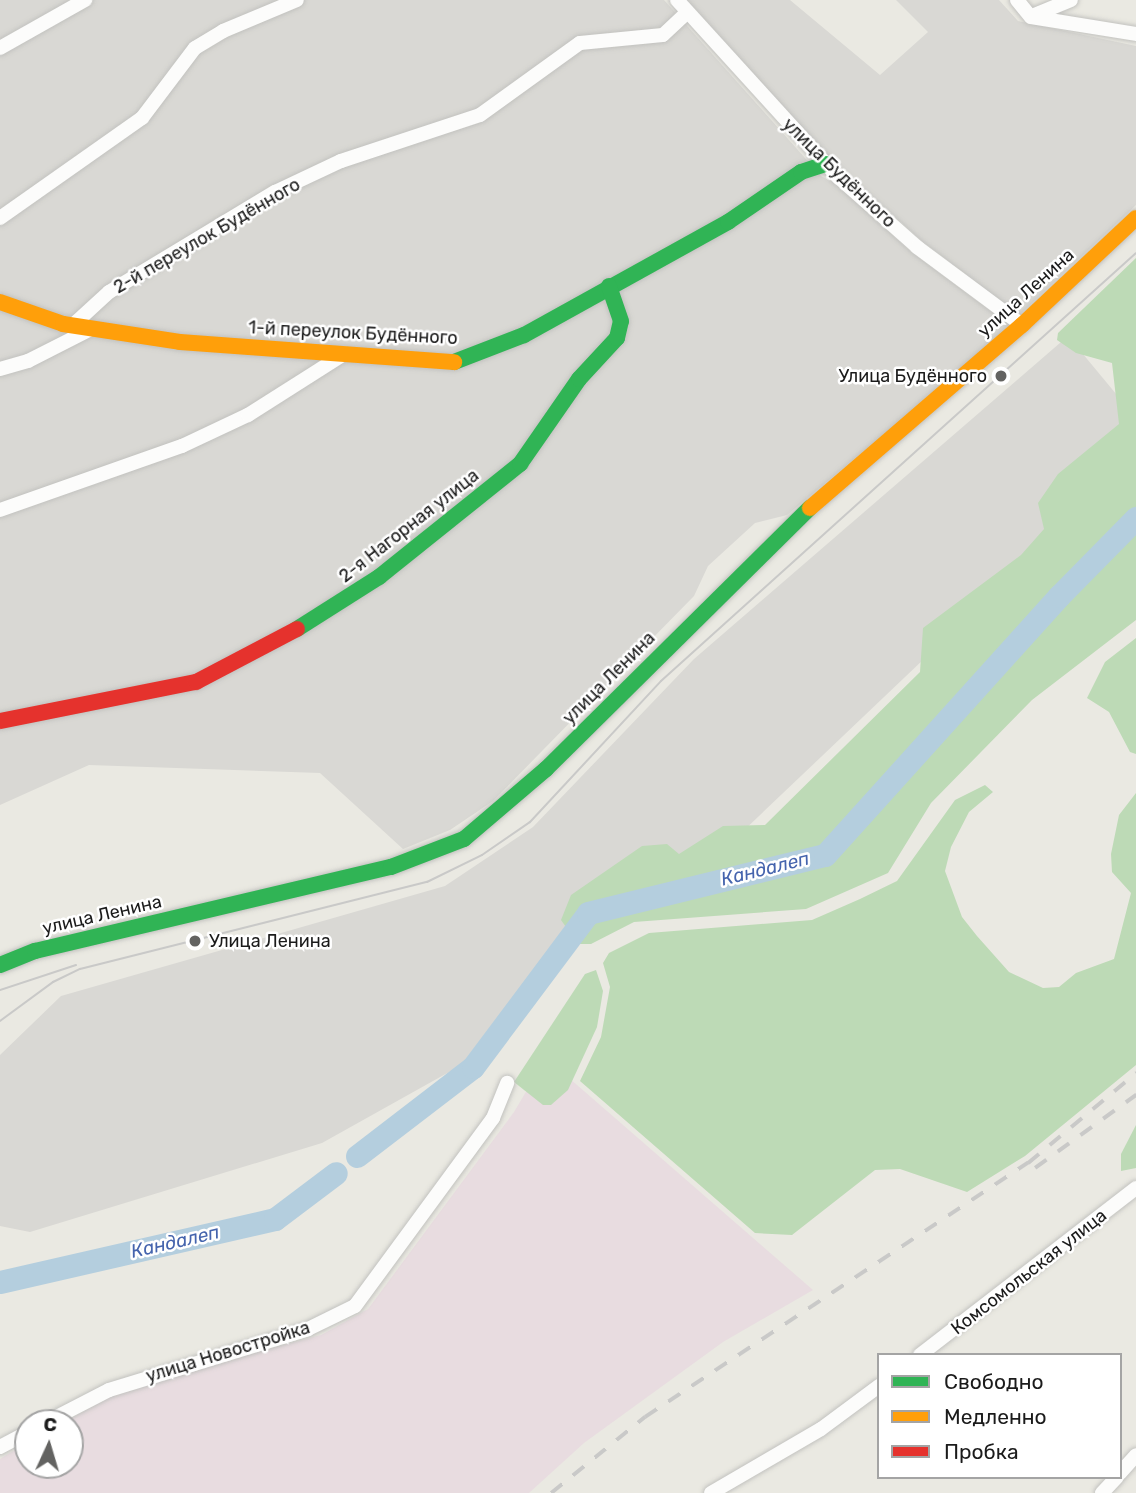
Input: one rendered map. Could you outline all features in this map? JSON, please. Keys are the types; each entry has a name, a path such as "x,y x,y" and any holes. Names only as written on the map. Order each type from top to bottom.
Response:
{"street":[{"path":"0,48 85,0"},
{"path":"0,218 142,118 195,48 223,31 297,0"},
{"name":"улица Будённого","path":"677,0 826,164 917,247 1022,325"},
{"path":"1017,0 1031,17 1136,34"},
{"path":"1031,17 1072,0"},
{"name":"2-й переулок Будённого","path":"73,325 110,292 275,192 341,161 480,114 580,43 663,35 687,13"},
{"name":"1-й переулок Будённого","path":"0,302 73,325 180,342 459,362 524,335 728,222 801,172 826,164"},
{"name":"улица Ленина","path":"0,965 35,951 391,867 464,839 538,777 801,516 1022,325 1136,218"},
{"name":"2-я Нагорная улица","path":"0,721 196,682 291,634 379,577 520,464 579,379 617,338 621,321 609,286"},
{"path":"0,369 28,361 92,328"},
{"path":"0,510 182,446 248,415 344,354"},
{"name":"улица Новостройка","path":"72,1409 109,1390 308,1329 355,1306 493,1118 507,1083"},
{"name":"Комсомольская улица","path":"923,1353 1136,1188"},
{"path":"711,1493 821,1429 877,1387"},
{"path":"1122,1471 1136,1455"},
{"path":"1102,1493 1114,1479"}],"shaded area":[{"path":"0,0 664,0 821,176 836,184 911,252 1012,327 787,515 755,523 708,566 694,596 493,801 450,830 403,849 320,773 89,765 0,805"},
{"path":"683,0 790,0 880,75 928,32 896,0 999,0 1018,21 1136,46 1136,205 1019,315 922,241 794,125"},
{"path":"1068,336 1136,418 1131,462 698,874 584,906 467,1062 322,1143 30,1232 0,1226 0,1055 61,996 445,886 533,827 694,659"},
{"path":"546,1058 813,1290 723,1342 584,1443 529,1493 0,1493 0,1459 14,1450 14,1479 84,1479 84,1411 111,1396 170,1375 321,1335 368,1309 514,1112"}],"green space":[{"path":"1136,258 1136,620 1032,700 931,803 888,873 806,909 634,922 591,944 578,944 561,920 571,895 642,846 667,844 679,854 723,826 765,825 920,672 923,628 1021,555 1044,529 1038,503 1058,474 1119,424 1112,363 1076,353 1057,340 1058,333"},
{"path":"1136,638 1136,754 1130,752 1109,712 1087,698 1105,662"},
{"path":"985,785 993,792 969,812 951,847 945,871 962,917 977,936 1009,972 1043,988 1059,987 1076,973 1114,959 1131,893 1112,872 1111,854 1119,815 1136,793 1136,1065 1025,1156 967,1192 900,1169 875,1170 792,1235 755,1233 580,1081 601,1037 610,987 603,963 609,953 649,933 812,920 860,899 897,881 955,800"},
{"path":"596,970 603,991 597,1027 568,1090 551,1105 543,1105 514,1082 585,974"},
{"path":"1136,1125 1136,1168 1121,1171 1121,1154"}],"waterway":[{"name":"Кандалеп","path":"357,1156 473,1067 588,913 825,855 1059,596 1136,518"},
{"name":"Кандалеп","path":"0,1282 275,1219 336,1173"}],"tram line":[{"path":"0,1021 53,982 80,969 427,882 482,855 530,822 661,681 1136,253"},
{"path":"0,990 76,965"}],"railway":[{"path":"551,1493 645,1417 1028,1163 1136,1073"},
{"path":"1035,1168 1136,1095"}],"traffic: fast":[{"path":"454,362 524,335 728,222 801,172 826,164"},
{"path":"297,629 379,577 520,464 579,379 617,338 621,321 609,286"},
{"path":"0,965 35,951 391,867 464,839 546,769 810,508"}],"traffic: slow":[{"path":"810,508 1022,325 1136,218"},
{"path":"0,302 63,324 180,342 454,362"}],"traffic: jam":[{"path":"0,721 196,682 297,629"}],"place":[{"name":"Улица Будённого","path":"1001,376"},
{"name":"Улица Ленина","path":"195,941"}]}
